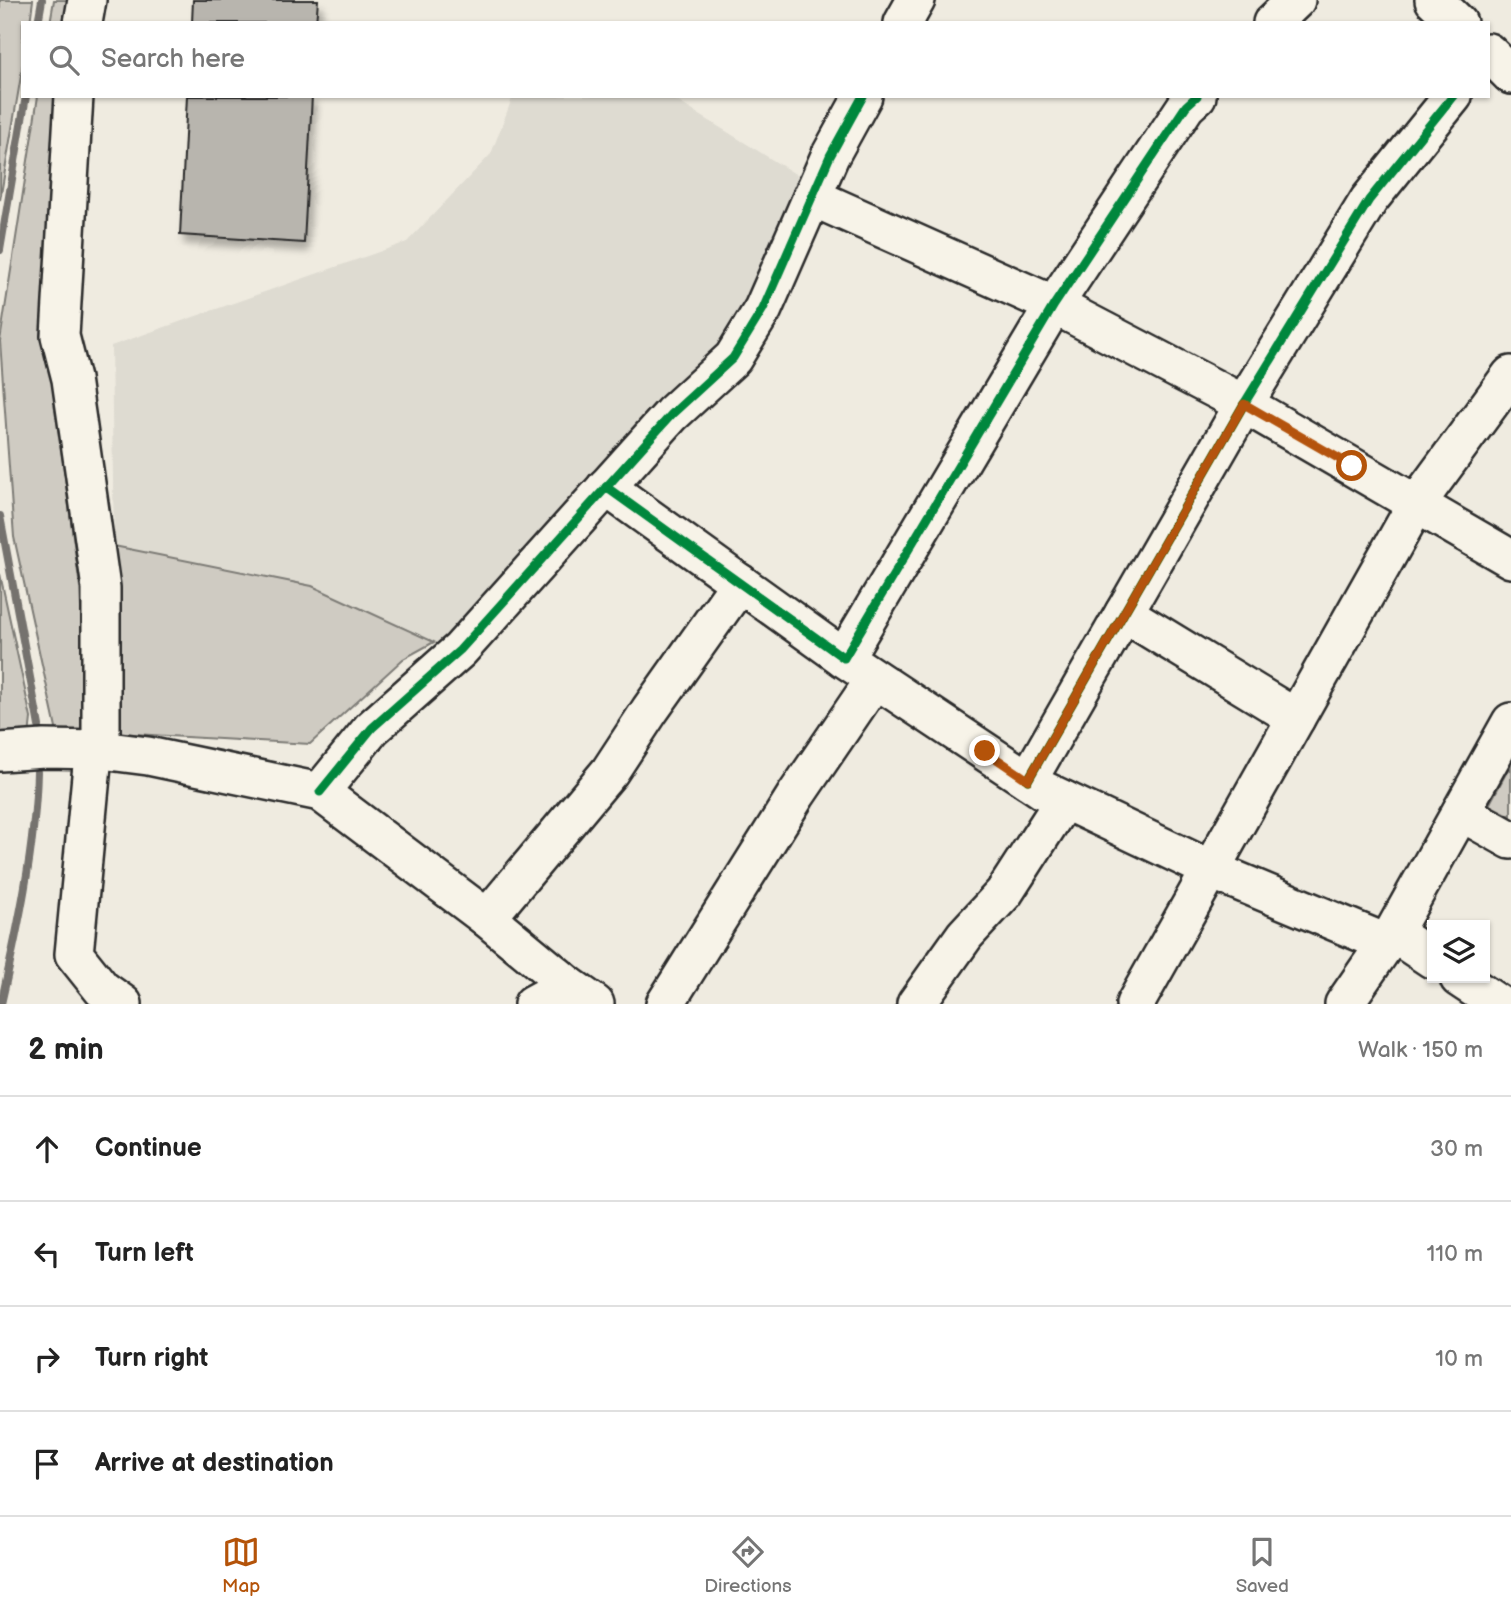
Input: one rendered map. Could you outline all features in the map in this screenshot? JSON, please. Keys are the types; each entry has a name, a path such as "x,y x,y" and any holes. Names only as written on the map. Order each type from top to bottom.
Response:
{"street":[{"path":"83,21 87,0"},
{"path":"904,21 916,0"},
{"path":"1274,21 1296,0"},
{"path":"1434,0 1456,21"},
{"path":"1490,55 1511,75"},
{"path":"74,98 61,336 71,379 101,588 101,750"},
{"path":"320,792 372,728 460,650 672,414 733,358 763,309 830,156 862,98"},
{"path":"844,658 1054,305 1186,106 1195,98"},
{"path":"1028,780 1244,404 1369,200 1451,98"},
{"path":"812,197 1054,305 1244,404 1511,559"},
{"path":"1135,1004 1417,503 1511,375"},
{"path":"606,487 844,658 1028,780 1063,800 1209,869 1389,938 1427,957"},
{"path":"487,918 610,771 740,583"},
{"path":"1124,613 1296,718"},
{"path":"665,1004 796,795 876,679"},
{"path":"1344,1004 1389,938 1511,722"},
{"path":"0,752 44,748 101,750 320,792 487,918 581,994"},
{"path":"101,750 93,755 74,954 102,989 123,1004"},
{"path":"916,1004 965,935 1004,893 1063,800"},
{"path":"1461,812 1511,840"},
{"path":"1468,983 1499,1004"},
{"path":"533,1004 581,994"}],"shaded area":[{"path":"0,0 33,0 30,21 21,21 21,76 0,200"},
{"path":"54,0 75,0 72,21 50,21"},
{"path":"38,98 64,98 47,346 80,587 87,734 57,733 14,537 0,341"},
{"path":"512,98 672,98 805,180 717,371 446,647 312,586 114,546 111,346 407,242 491,154"},
{"path":"114,546 312,586 434,642 403,659 310,744 117,733"},
{"path":"0,574 31,718 29,736 0,735"},
{"path":"1511,764 1511,816 1489,805"}],"building":[{"path":"193,0 318,0 316,21 192,21"},
{"path":"187,98 312,98 304,243 180,235"}],"waterway":[{"path":"38,21 42,0"},
{"path":"0,250 26,98"},
{"path":"0,516 39,726"},
{"path":"1,1004 29,860 37,772"}],"cycle path":[{"path":"320,792 372,728 460,650 672,414 733,358 763,309 830,156 862,98"},
{"path":"606,487 844,658 1054,305 1186,106 1195,98"},
{"path":"1028,780 1244,404 1369,200 1451,98"}],"route":[{"path":"985,751 1028,780 1244,404 1352,466"}]}
